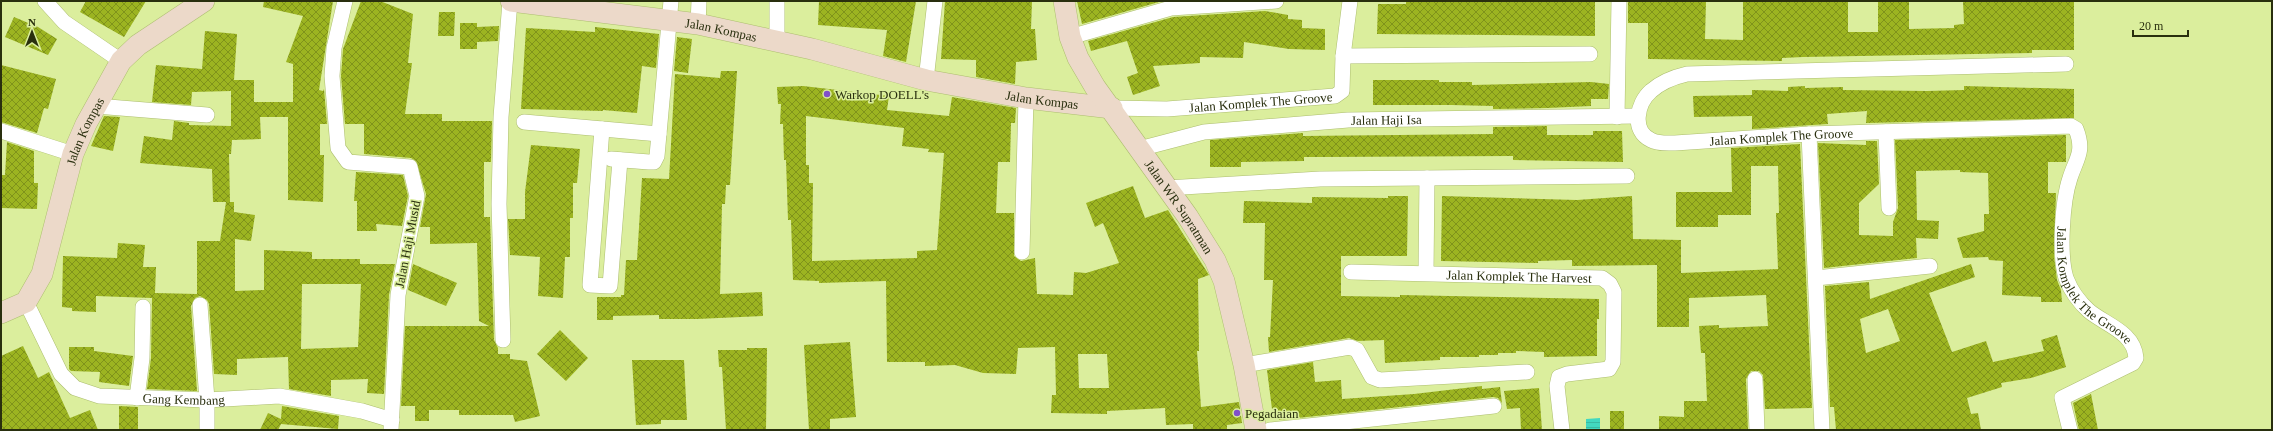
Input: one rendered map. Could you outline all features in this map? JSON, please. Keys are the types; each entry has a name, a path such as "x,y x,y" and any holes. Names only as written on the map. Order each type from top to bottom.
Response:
{"main road":[{"name":"Jalan Kompas","path":"26,302 42,274 73,154 96,106 121,61 138,45 204,1"},
{"name":"Jalan Kompas","path":"510,1 670,11 698,24 777,40 926,80 1026,98 1112,108"},
{"name":"Jalan WR Supratman","path":"1064,1 1070,37 1087,73 1166,188 1188,217 1215,260 1224,281 1244,365 1256,430"},
{"path":"1,313 26,302"}],"street":[{"path":"45,1 64,22 121,61"},
{"name":"Jalan Haji Musid","path":"345,1 334,48 332,76 338,148 348,162 410,167 417,196 398,295 392,425"},
{"path":"503,340 499,204 501,117 510,1"},
{"path":"698,24 700,1"},
{"path":"777,1 777,40"},
{"path":"926,80 935,1"},
{"path":"1070,37 1170,8 1276,1"},
{"name":"Jalan Komplek The Groove","path":"1112,108 1168,109 1335,96 1342,91 1343,56 1350,1"},
{"path":"1618,1 1618,117"},
{"path":"600,157 654,162 657,156 670,11"},
{"path":"1343,56 1590,54"},
{"path":"1637,116 1650,91 1675,77 1687,74 2066,64"},
{"path":"1022,252 1026,98"},
{"path":"96,106 207,115"},
{"name":"Jalan Komplek The Groove","path":"1637,116 1640,129 1644,136 1656,142 1675,143 1809,134 2071,126 2076,129 2080,154 2070,179 2064,217 2062,257 2067,279 2076,298 2089,311 2118,329 2129,340 2136,352 2136,358 2133,363 2062,398 2070,430"},
{"name":"Jalan Haji Isa","path":"1139,149 1204,132 1348,120 1637,116"},
{"path":"524,122 660,134"},
{"path":"602,129 590,285 610,286 620,160"},
{"path":"1,131 73,154"},
{"path":"1886,132 1888,208"},
{"path":"1809,134 1822,430"},
{"path":"1166,188 1320,179 1627,176"},
{"path":"1426,273 1427,178"},
{"path":"1816,278 1930,266"},
{"name":"Jalan Komplek The Harvest","path":"1351,272 1602,278 1610,284 1614,292 1613,362 1609,369 1567,374 1559,377 1557,386 1562,430"},
{"name":"Gang Kembang","path":"26,302 61,374 75,388 100,396 137,398 207,400 279,396 362,411 392,425"},
{"path":"200,305 207,400 207,430"},
{"path":"137,398 142,358 143,307"},
{"path":"1244,365 1350,347 1357,350 1372,378 1380,380 1527,372"},
{"path":"1755,379 1757,430"},
{"path":"1270,430 1494,406"}],"water":[{"path":"1600,418 1600,430 1586,430 1586,419"}],"building":[{"path":"86,1 146,1 124,37 80,12"},
{"path":"264,1 333,1 319,90 323,91 324,89 327,124 320,124 320,155 324,155 323,202 288,200 288,117 260,117 261,139 232,140 231,154 229,154 230,202 234,202 234,212 255,215 251,241 235,239 235,291 264,290 264,250 312,252 312,259 360,259 360,264 395,264 389,295 384,394 367,393 368,379 331,380 331,396 289,389 288,357 237,359 237,375 214,374 209,304 207,300 200,296 195,298 191,306 197,391 147,389 151,358 152,298 96,296 96,312 72,311 72,308 62,307 63,256 117,258 118,243 145,245 143,267 156,267 155,293 197,294 197,241 220,241 226,202 213,202 212,169 140,163 144,136 172,140 174,121 189,123 189,125 231,126 231,91 192,92 191,105 152,102 156,65 202,69 205,31 237,34 234,80 254,80 254,102 293,102 293,64 286,62 303,16 263,7","holes":["302,284 361,284 358,347 301,349"]},
{"path":"361,1 380,1 413,14 408,63 412,63 405,114 442,114 442,121 492,121 491,162 484,162 484,217 490,217 494,340 498,348 498,354 510,354 510,359 527,361 540,416 515,422 513,415 459,415 459,410 429,410 429,421 415,421 415,406 401,406 405,326 489,326 479,321 477,243 430,244 430,227 420,227 426,194 416,161 411,158 364,154 364,124 345,124 341,76 343,49"},
{"path":"819,1 916,1 906,62 883,56 887,30 818,25"},
{"path":"945,1 1032,1 1031,29 1035,29 1037,60 1016,62 1015,84 976,77 976,60 941,59"},
{"path":"1077,1 1159,1 1159,2 1082,24"},
{"path":"1406,1 1595,1 1595,36 1377,34 1378,4 1406,4"},
{"path":"1628,1 1706,1 1705,39 1743,40 1743,1 1848,2 1848,32 1878,32 1878,1 1909,1 1909,29 1954,28 1954,25 1964,24 1963,1 2074,1 2074,50 2032,50 2032,53 1803,57 1782,58 1782,61 1648,59 1648,23 1628,23"},
{"path":"1265,11 1288,15 1288,19 1302,20 1302,28 1325,29 1325,50 1289,49 1244,42 1243,58 1200,57 1200,63 1153,66 1160,86 1133,95 1127,77 1138,73 1127,41 1091,51 1088,41 1173,17"},
{"path":"439,12 455,12 454,36 438,36"},
{"path":"14,17 38,27 57,39 48,55 5,37"},
{"path":"460,23 477,23 477,27 499,26 498,41 477,42 477,49 460,49"},
{"path":"595,27 659,34 656,68 642,66 637,113 603,110 521,109 526,28 595,32"},
{"path":"677,37 692,39 688,73 674,71"},
{"path":"1,65 56,79 48,109 44,108 37,133 1,122"},
{"path":"721,71 737,71 730,185 726,185 725,204 722,204 720,294 762,292 763,316 659,319 659,315 613,316 613,320 597,320 597,297 621,297 621,295 624,295 626,260 637,260 642,178 669,179 675,74 720,78"},
{"path":"1373,80 1439,80 1439,82 1472,82 1472,85 1591,82 1609,84 1608,99 1591,99 1591,106 1493,109 1493,106 1373,105"},
{"path":"803,86 889,96 887,110 949,116 952,97 1016,108 1015,123 1011,123 1010,162 998,162 996,213 1014,213 1014,256 1021,261 1035,258 1037,294 1073,295 1074,272 1086,273 1119,263 1103,223 1095,227 1086,203 1133,186 1145,218 1168,210 1209,275 1198,279 1199,351 1197,351 1201,407 1239,402 1242,423 1227,425 1227,430 1193,430 1193,424 1166,425 1165,408 1107,411 1107,414 1051,413 1052,395 1056,395 1055,347 1018,348 1016,374 983,373 955,365 925,366 925,362 887,362 886,281 819,283 819,281 793,280 791,220 788,220 786,160 784,160 783,124 780,124 781,104 778,104 777,87","holes":["806,116 904,128 902,146 929,149 928,152 944,153 937,250 917,251 917,258 812,261 813,183 809,183 809,165 806,165","1078,354 1107,354 1109,388 1079,388"]},
{"path":"1805,86 1805,88 1843,87 1843,90 1927,91 1964,90 1964,86 2074,89 2074,118 1866,123 1867,111 1827,114 1828,124 1752,129 1752,116 1694,117 1693,96 1752,95 1752,90 1788,91 1788,87"},
{"path":"104,116 120,117 113,151 91,146"},
{"path":"1547,126 1547,135 1593,135 1593,131 1622,131 1623,162 1513,160 1513,156 1304,157 1304,161 1241,162 1241,167 1210,167 1210,140 1303,133 1303,136 1493,134 1493,127"},
{"path":"2066,135 2066,162 2048,162 2048,193 2056,193 2054,256 2062,302 2041,302 2041,297 2002,295 2003,261 1989,260 1988,257 1963,258 1957,238 1984,231 1984,214 1989,214 1988,173 1960,172 1960,170 1916,171 1917,220 1939,221 1938,239 1916,238 1917,258 1824,268 1818,143 1866,145 1866,141 1877,141 1879,184 1859,203 1859,235 1893,236 1893,222 1898,208 1895,140"},
{"path":"7,142 34,151 34,183 38,183 37,209 1,208 1,175 5,175"},
{"path":"1800,144 1812,408 1765,409 1763,375 1759,371 1751,371 1746,379 1748,430 1659,430 1659,416 1684,417 1684,401 1707,401 1705,353 1701,353 1699,326 1719,325 1719,328 1768,326 1766,295 1689,298 1689,327 1657,327 1657,265 1572,266 1572,260 1538,261 1538,263 1441,261 1442,196 1577,200 1632,196 1633,239 1681,240 1681,273 1778,269 1776,213 1779,213 1778,166 1751,166 1751,215 1718,215 1718,227 1676,227 1676,192 1732,192 1731,148"},
{"path":"531,145 580,149 577,183 573,183 573,218 570,218 570,257 565,257 563,298 538,296 540,257 510,255 508,219 525,219 525,192"},
{"path":"356,172 403,175 408,196 402,226 376,224 377,231 357,231 357,201 354,201"},
{"path":"1388,196 1408,196 1407,256 1341,256 1341,296 1400,297 1400,295 1599,299 1599,319 1597,319 1597,356 1544,357 1544,352 1516,351 1516,353 1498,353 1498,355 1479,355 1479,357 1440,357 1440,360 1385,363 1384,340 1358,341 1349,338 1269,352 1268,337 1270,337 1273,280 1264,280 1265,223 1243,223 1244,201 1312,203 1312,197 1388,198"},
{"path":"413,264 457,283 446,306 408,290"},
{"path":"1971,264 1975,277 1929,293 1952,352 1986,341 1993,362 2044,351 2041,340 2057,335 2066,367 2031,378 2001,383 2002,387 1967,398 1971,414 1978,413 1981,430 1836,430 1834,407 1830,407 1825,286 1869,282 1870,299","holes":["1888,309 1900,341 1866,353 1860,319"]},
{"path":"560,330 588,358 566,381 537,354"},
{"path":"850,342 856,417 830,419 830,430 809,430 804,345"},
{"path":"23,346 38,378 49,372 70,418 90,410 98,430 1,430 1,356"},
{"path":"69,347 94,347 94,351 133,356 129,386 99,382 100,372 71,371 69,369"},
{"path":"747,348 767,348 766,430 726,430 722,367 719,367 718,350 747,350"},
{"path":"632,360 684,360 687,420 661,420 661,424 636,425"},
{"path":"1313,362 1315,382 1341,380 1342,399 1414,394 1482,386 1482,389 1500,387 1502,403 1498,398 1493,397 1279,420 1278,409 1272,409 1267,370"},
{"path":"1539,388 1542,430 1521,430 1520,408 1507,409 1504,391"},
{"path":"2091,394 2098,430 2079,430 2073,403"},
{"path":"119,406 138,407 138,430 119,430"},
{"path":"282,406 339,416 338,429 281,424 278,430 260,430 268,413 281,419"},
{"path":"1610,411 1624,411 1624,430 1610,430"}],"place":[{"name":"Warkop DOELL's","path":"827,94"},
{"name":"Pegadaian","path":"1237,413"}]}
